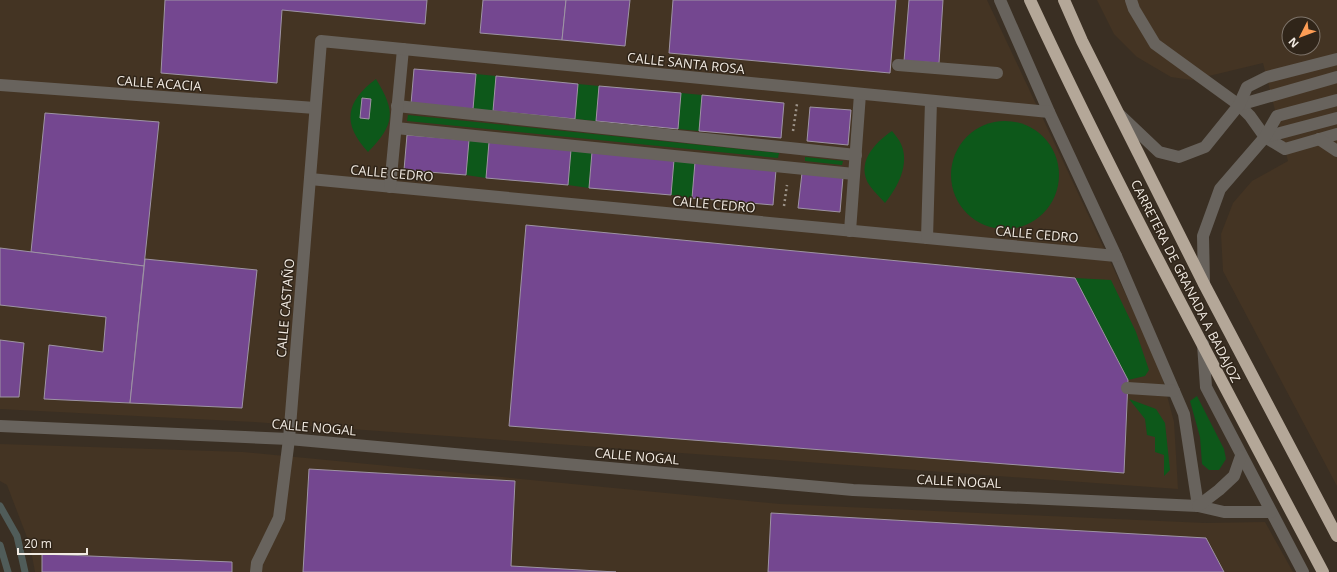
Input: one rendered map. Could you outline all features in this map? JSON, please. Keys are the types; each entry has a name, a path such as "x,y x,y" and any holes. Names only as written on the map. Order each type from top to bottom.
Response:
{"highway":[{"name":"CARRETERA DE GRANADA A BADAJOZ","path":"1030,0 1067,80 1203,344 1323,572"},
{"name":"CARRETERA DE GRANADA A BADAJOZ","path":"1064,0 1082,41 1204,284 1337,536"}],"street":[{"path":"1000,0 1049,112 1116,256 1184,414 1198,506 1234,476 1241,456"},
{"path":"1131,0 1134,9 1155,44 1239,105 1250,116 1265,137 1285,149 1337,134"},
{"name":"CALLE SANTA ROSA","path":"321,41 1049,112"},
{"name":"CALLE CASTAÑO","path":"256,572 257,563 280,518 289,439 321,41"},
{"path":"390,187 403,49"},
{"path":"1119,114 1159,152 1179,157 1205,146 1239,105 1247,87 1267,77 1337,60"},
{"path":"898,65 997,73"},
{"path":"1239,105 1337,77"},
{"name":"CALLE ACACIA","path":"0,85 316,108"},
{"path":"850,231 860,94"},
{"path":"1204,284 1204,236 1220,189 1265,137 1277,116 1337,100"},
{"path":"928,238 931,101"},
{"path":"397,106 856,155"},
{"path":"1265,137 1337,118"},
{"path":"396,128 854,174"},
{"path":"1319,139 1337,151"},
{"name":"CALLE CEDRO","path":"310,179 1116,256"},
{"path":"1203,344 1206,387 1303,572"},
{"path":"1127,388 1174,391"},
{"name":"CALLE NOGAL","path":"0,426 289,439 853,490 1198,506 1224,512 1271,512"}],"shaded area":[{"path":"0,0 987,0 1159,365 1174,422 1178,489 254,422 0,409"},
{"path":"1097,0 1337,0 1337,486 1223,271 1221,234 1233,203 1252,181 1288,161 1263,63 1192,80 1171,77 1137,57 1114,34"},
{"path":"0,444 243,452 780,504 1205,523 1265,522 1293,572 35,572 30,545 7,485 0,481"}],"green space":[{"path":"476,74 496,76 493,111 473,109"},
{"path":"376,79 387,100 390,117 388,125 383,133 368,152 354,132 351,123 351,114 353,105 358,96"},
{"path":"578,84 599,86 596,121 575,119"},
{"path":"681,93 702,95 699,131 678,129"},
{"path":"408,115 779,153 778,158 407,121"},
{"path":"1005,121 1026,125 1043,137 1055,154 1059,175 1055,196 1043,213 1026,225 1005,229 984,225 967,213 955,196 951,175 955,154 967,137 984,125"},
{"path":"892,131 901,144 904,159 898,183 885,203 870,186 866,178 865,170 866,162 873,148"},
{"path":"469,140 489,142 486,178 466,175"},
{"path":"571,150 592,152 589,188 568,185"},
{"path":"805,157 843,161 842,165 805,161"},
{"path":"674,160 695,162 692,198 671,195"},
{"path":"1075,278 1111,280 1136,332 1149,370 1145,376 1128,380"},
{"path":"1197,396 1224,449 1226,459 1219,470 1209,470 1202,464 1200,437 1190,401"},
{"path":"1129,399 1156,409 1165,423 1170,470 1164,476 1164,455 1155,452 1155,437 1147,435 1145,419"}],"building":[{"path":"165,0 427,0 425,24 282,10 277,83 161,73"},
{"path":"483,0 566,0 562,40 480,33"},
{"path":"566,0 630,0 625,46 562,40"},
{"path":"673,0 896,0 890,73 669,53"},
{"path":"909,0 943,0 939,63 904,61"},
{"path":"414,69 476,74 473,109 411,104"},
{"path":"496,76 578,84 575,119 493,111"},
{"path":"599,86 681,93 678,129 596,121"},
{"path":"702,95 784,103 781,138 699,131"},
{"path":"362,98 371,99 369,119 360,118"},
{"path":"810,107 851,110 848,145 807,141"},
{"path":"45,113 159,122 144,266 31,252"},
{"path":"407,135 469,140 466,175 404,170"},
{"path":"489,142 571,150 568,185 486,178"},
{"path":"592,152 674,160 671,195 589,188"},
{"path":"695,162 776,170 773,205 692,198"},
{"path":"802,173 843,177 840,212 798,208"},
{"path":"526,225 1075,278 1128,380 1124,473 509,426"},
{"path":"0,248 144,266 130,403 44,399 49,345 103,352 106,317 0,305"},
{"path":"145,259 257,270 242,408 130,403"},
{"path":"0,340 24,343 19,397 0,397"},
{"path":"309,469 515,481 511,566 616,572 303,572"},
{"path":"771,513 1206,538 1224,572 768,572"},
{"path":"42,554 232,562 232,572 42,572"}],"waterway":[{"path":"0,506 17,536 25,572"},
{"path":"0,545 8,572"}]}
